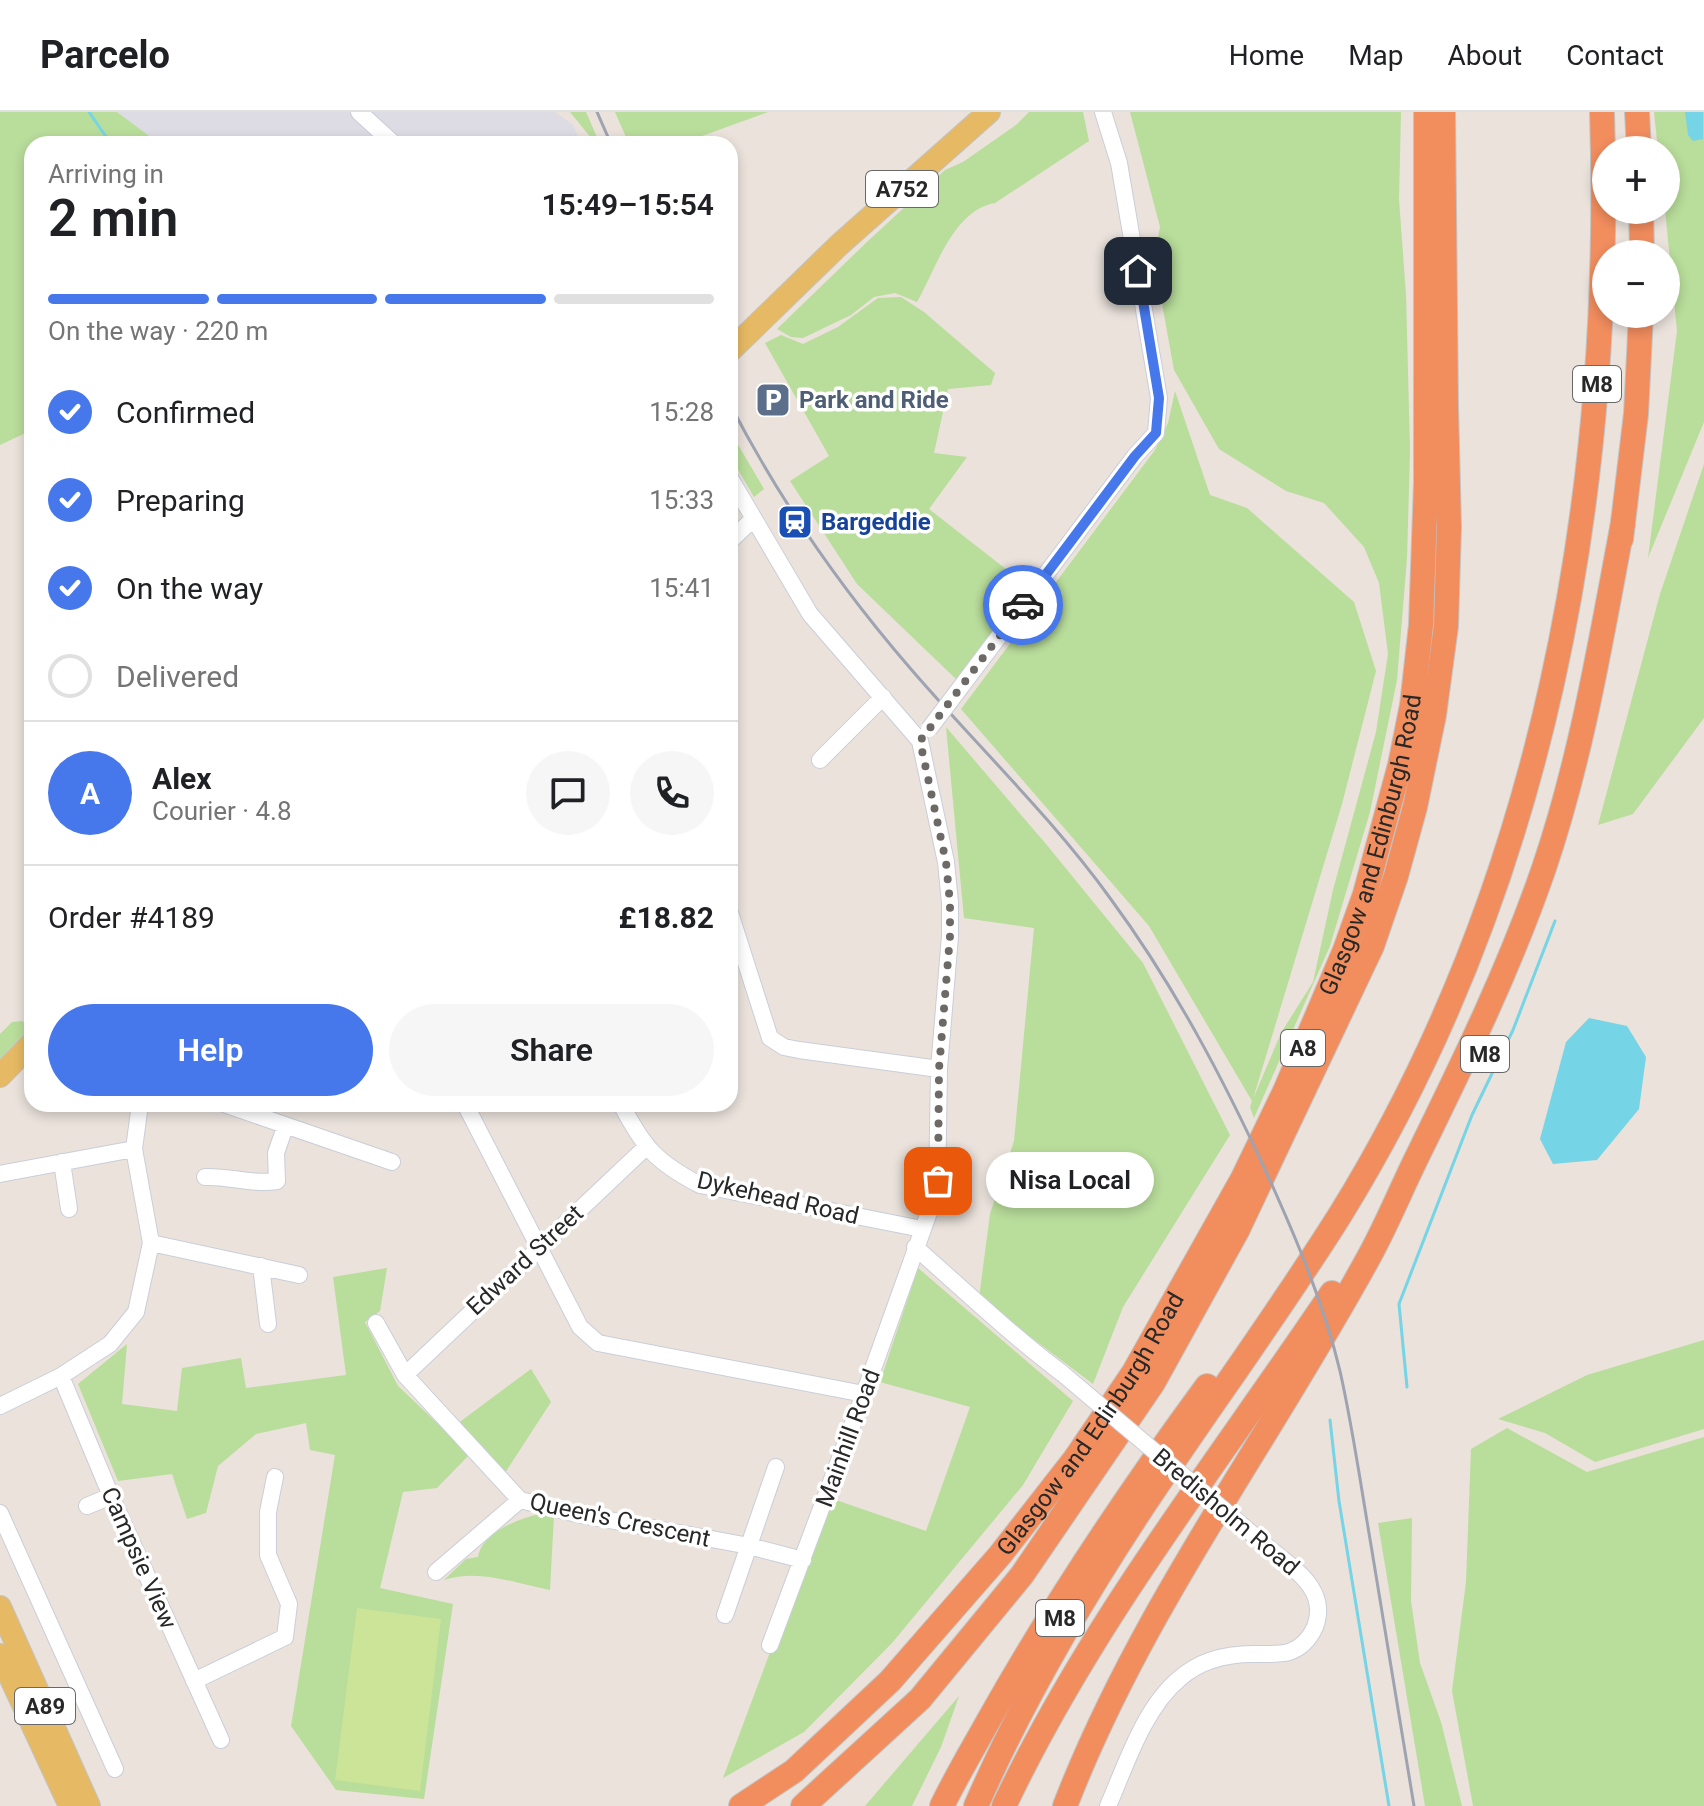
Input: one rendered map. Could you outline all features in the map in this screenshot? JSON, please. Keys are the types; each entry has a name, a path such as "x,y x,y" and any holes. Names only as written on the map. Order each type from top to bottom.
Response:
{"highway":[{"name":"Glasgow and Edinburgh Road","path":"741,1806 794,1771 890,1681 1000,1555 1075,1459 1134,1372 1243,1178 1285,1091 1345,950 1365,894 1400,765 1412,705 1421,625 1427,468 1426,112"},
{"name":"Glasgow and Edinburgh Road","path":"803,1806 920,1699 1022,1575 1146,1395 1237,1231 1372,946 1415,807 1434,715 1446,626 1449,527 1443,112"},
{"name":"M8","path":"949,1806 1084,1580 1278,1313 1342,1211 1400,1112 1443,1022 1491,899 1546,719 1581,528 1592,437 1603,294 1602,112"},
{"path":"1637,112 1638,136"},
{"name":"M8","path":"1207,1529 1337,1334 1443,1143 1499,1023 1556,871 1602,690 1636,414 1640,328"},
{"name":"M8","path":"1065,1806 1102,1717 1172,1586 1372,1253 1491,1007 1545,865 1592,688 1623,523"},
{"name":"M8","path":"942,1806 1043,1627 1107,1526 1274,1293 1331,1206 1427,1032 1491,899"},
{"name":"M8","path":"1004,1806 1042,1733 1124,1595 1356,1257 1419,1153"},
{"name":"M8","path":"976,1806 994,1765 1092,1586 1187,1441"}],"main road":[{"name":"A752","path":"738,343 839,245 989,112"},
{"path":"0,1076 24,1051"},
{"name":"A89","path":"0,1607 89,1806"},
{"name":"A89","path":"0,1655 70,1806"}],"street":[{"path":"359,112 385,136"},
{"path":"738,492 810,614 883,697 924,735 1135,456 1156,433 1159,398 1119,163 1103,112"},
{"path":"738,533 753,519"},
{"path":"820,760 883,697"},
{"name":"Mainhill Road","path":"770,1645 938,1185 939,1069 950,903 924,735"},
{"path":"738,958 770,1038 784,1047 939,1069"},
{"path":"0,1406 61,1376 110,1344 136,1312 151,1243 134,1149 139,1112"},
{"path":"245,1112 392,1162"},
{"path":"469,1112 580,1327 598,1343 864,1394"},
{"name":"Dykehead Road","path":"626,1112 646,1147 668,1168 700,1185 922,1229"},
{"path":"205,1177 223,1176 262,1183 277,1181 276,1153 285,1127"},
{"name":"Edward Street","path":"405,1375 646,1147"},
{"path":"0,1174 134,1149"},
{"path":"62,1162 69,1209"},
{"path":"151,1243 299,1275"},
{"name":"Bredisholm Road","path":"915,1247 979,1302 1018,1341 1063,1374 1270,1549 1309,1583 1314,1592 1318,1618 1310,1637 1292,1651 1215,1659 1193,1668 1178,1679 1153,1708 1108,1806"},
{"path":"261,1266 268,1324"},
{"name":"Queen's Crescent","path":"376,1323 405,1375 520,1500 577,1514 749,1546 803,1560"},
{"name":"Campsie View","path":"61,1376 111,1496 221,1740"},
{"path":"725,1615 776,1467"},
{"path":"194,1681 285,1637 289,1604 268,1555 268,1512 275,1477"},
{"path":"87,1506 111,1496"},
{"path":"436,1572 520,1500"},
{"path":"0,1513 115,1769"},
{"path":"12,1538 28,1531"}],"shaded area":[{"path":"117,112 555,112 573,125 578,136 149,136"}],"green space":[{"path":"0,112 117,112 149,136 24,136 24,434 0,445"},
{"path":"570,112 586,112 596,136 590,136"},
{"path":"615,112 768,112 702,136 626,136"},
{"path":"1029,112 1083,112 1089,141 995,203 980,208 968,217 947,243 917,302 895,293 874,297 851,315 803,338 791,337 777,329 945,170 963,162 1016,125"},
{"path":"1130,112 1401,112 1399,199 1406,295 1410,451 1407,558 1397,680 1370,812 1330,946 1254,1118 1250,1107 1252,1101 1149,926 961,709 1155,450 1168,423 1175,391 1210,495 1247,508 1354,602 1376,671 1342,804 1253,1099 1281,1033 1313,982 1333,890 1376,732 1388,654 1379,583 1364,547 1324,503 1286,491 1219,449 1174,370 1154,259 1160,227"},
{"path":"1654,112 1704,112 1704,422 1648,558 1677,328 1680,328 1680,240 1668,240 1666,224 1680,224 1680,136 1657,136"},
{"path":"901,297 924,312 995,373 991,385 948,389 934,453 967,457 929,509 1029,587 957,680 857,584 790,481 829,456 765,343 781,335 803,344 838,327 878,298"},
{"path":"738,445 764,489 754,497 738,470"},
{"path":"1704,464 1704,718 1633,814 1598,825 1660,594"},
{"path":"946,727 1143,963 1230,1135 1123,1307 1093,1384 979,1298 990,1214 1014,1141 1034,928 964,918"},
{"path":"23,1021 24,1034 0,1059 0,1034 12,1022"},
{"path":"387,1268 380,1311 365,1322 398,1386 470,1454 437,1488 403,1492 380,1588 453,1604 424,1799 336,1790 291,1726 335,1455 310,1450 306,1423 256,1434 218,1466 206,1513 187,1519 172,1474 118,1481 78,1384 127,1344 122,1404 177,1411 182,1368 241,1358 246,1388 346,1375 333,1277"},
{"path":"918,1268 1073,1401 1023,1485 892,1643 804,1732 723,1778 772,1647 833,1499 926,1531 970,1407 880,1382"},
{"path":"1704,1340 1704,1429 1595,1462 1545,1433 1498,1419 1587,1375"},
{"path":"531,1369 551,1402 505,1473 457,1424"},
{"path":"1507,1428 1587,1472 1704,1437 1704,1806 1473,1806 1452,1691 1466,1582 1471,1449"},
{"path":"539,1514 554,1515 550,1590 484,1576 444,1580 466,1559 478,1557 481,1548 493,1534"},
{"path":"1412,1518 1411,1601 1420,1663 1441,1722 1462,1806 1425,1806 1378,1523"},
{"path":"357,1608 441,1619 420,1791 335,1780"},
{"path":"959,1696 941,1747 912,1806 865,1806"}],"water":[{"path":"1685,112 1703,112 1703,139 1693,141 1688,135"},
{"path":"1589,1018 1627,1026 1646,1057 1639,1109 1597,1160 1553,1164 1540,1139 1566,1042"}],"waterway":[{"path":"89,112 106,136"},
{"path":"1407,1387 1399,1304 1472,1115 1513,1030 1555,921"},
{"path":"1330,1420 1339,1501 1389,1806"}],"railway":[{"path":"597,112 608,136"},
{"path":"738,419 790,508 859,606 935,697 1063,838 1133,931 1196,1033 1251,1139 1308,1272 1340,1371 1414,1806"}],"way so far":[{"path":"938,1181 939,1069 950,903 946,862 920,741 1023,605"}],"place":[{"name":"Park and Ride","path":"773,400"},
{"name":"Bargeddie","path":"795,522"},
{"name":"Nisa Local","path":"938,1181"}],"route":[{"path":"1023,605 1135,456 1156,433 1159,398 1138,271"}]}
